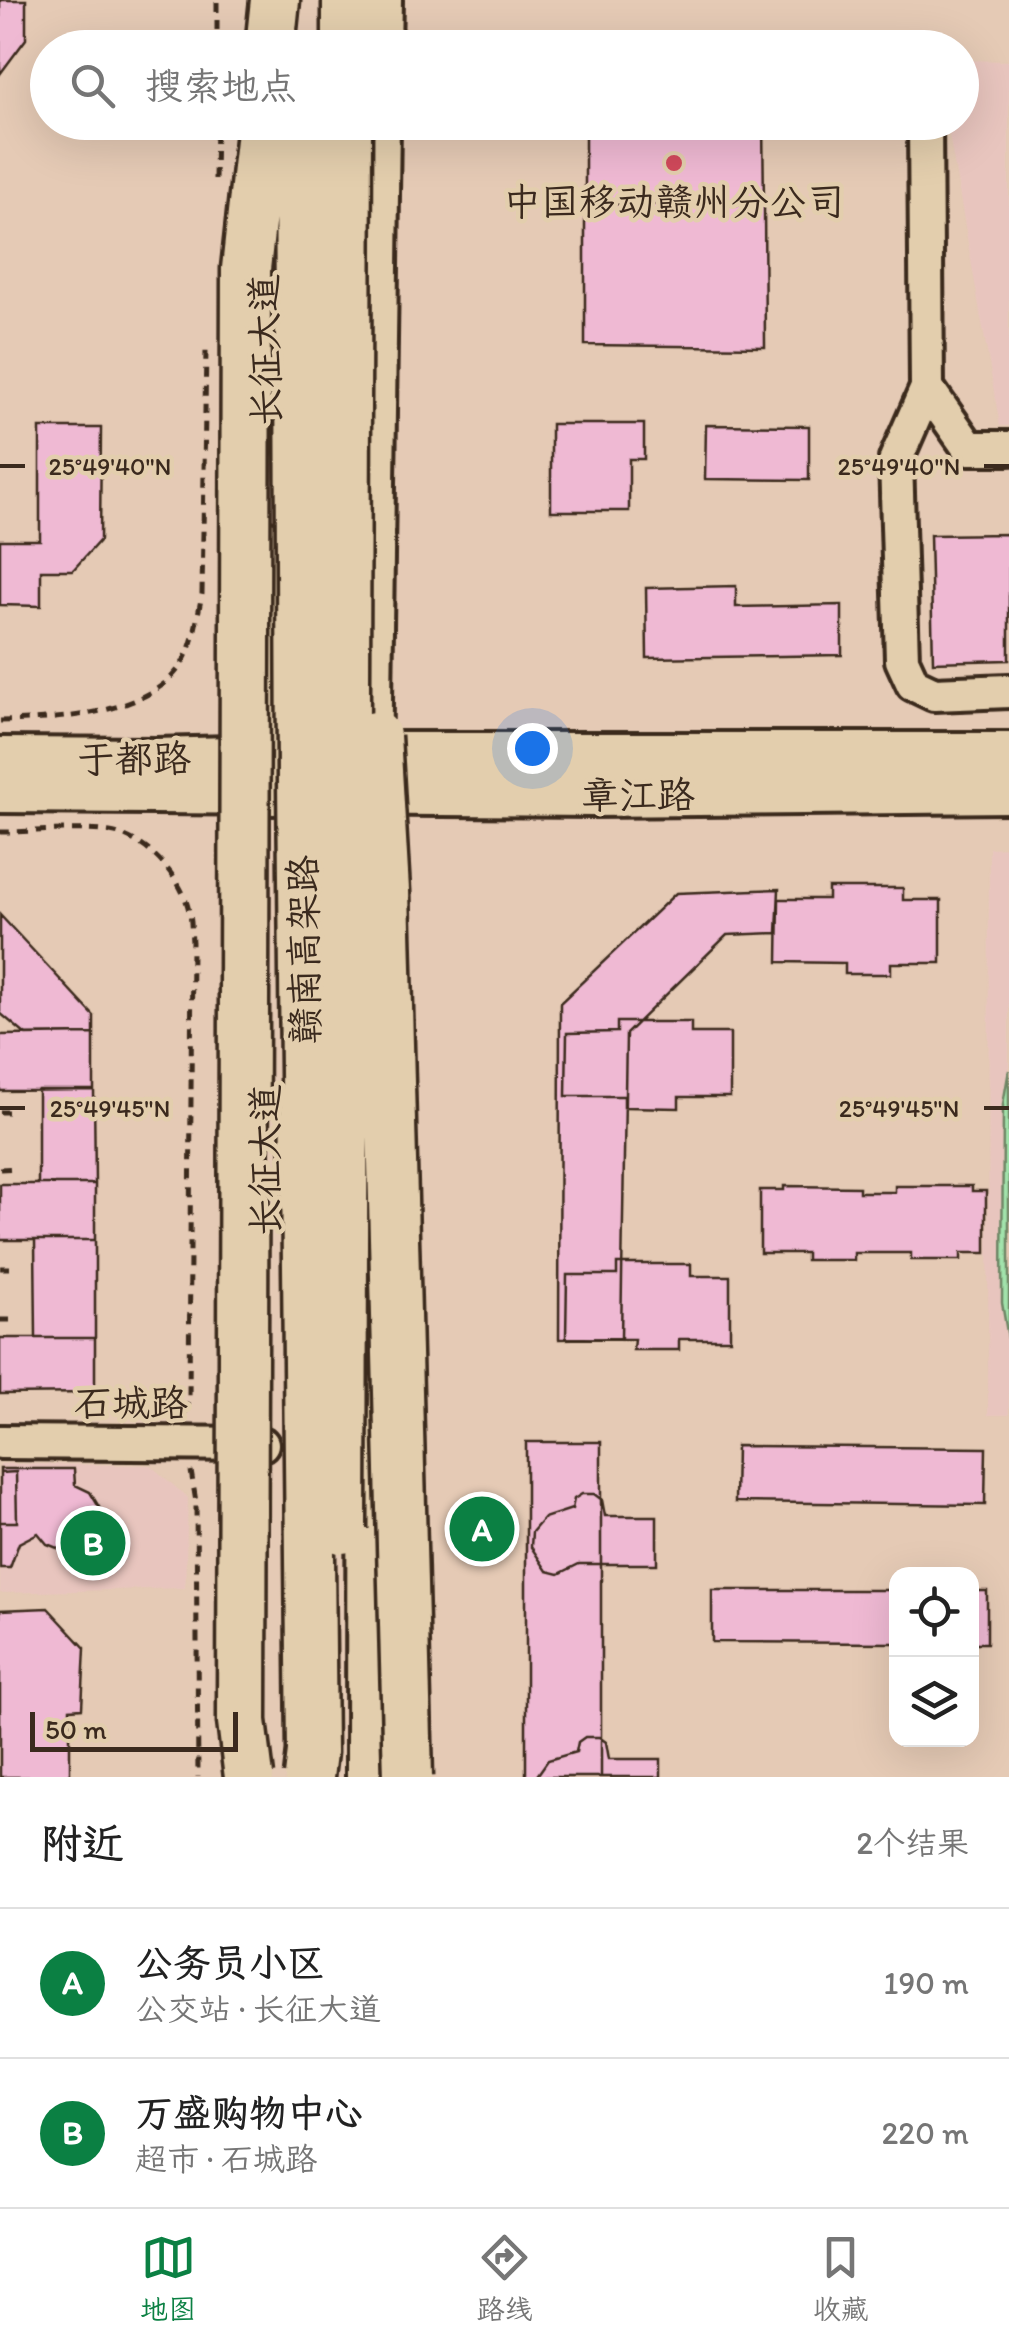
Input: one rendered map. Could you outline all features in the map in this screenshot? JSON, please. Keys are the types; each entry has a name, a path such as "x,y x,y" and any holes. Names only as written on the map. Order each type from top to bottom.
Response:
{"highway":[{"path":"270,30 273,0"},
{"path":"299,0 299,30"},
{"path":"347,0 347,30"},
{"path":"249,1777 242,1720 246,269 262,140"},
{"name":"赣南高架路","path":"299,140 312,1752 308,1777"},
{"name":"赣南高架路","path":"340,1777 347,140"},
{"path":"347,194 384,891 408,1777"}],"main road":[{"path":"379,30 380,0"},
{"name":"长征大道","path":"264,140 269,622 262,1444 266,1777"},
{"path":"368,1777 369,773 378,140"},
{"name":"章江路","path":"268,774 1009,754"},
{"name":"于都路","path":"0,759 157,760 268,774"},
{"name":"章江路","path":"369,773 594,795 1009,792"},
{"name":"于都路","path":"0,790 268,774"}],"street":[{"path":"925,140 927,388 896,459 902,660 913,684 934,694 1009,691"},
{"path":"927,388 969,448 1009,448"},
{"name":"石城路","path":"0,1442 262,1444"}],"path":[{"path":"217,0 217,30"},
{"path":"215,183 216,140"},
{"path":"0,721 49,720 106,708 151,694 179,668 195,632 202,594 200,511 206,347"},
{"path":"0,832 112,832 160,860 180,886 189,911 189,1403 185,1414 174,1419"},
{"path":"0,1169 18,1168"},
{"path":"0,1268 16,1268"},
{"path":"0,1320 18,1320"},
{"path":"189,1468 194,1477 196,1502 198,1777"}],"shaded area":[{"path":"979,60 1009,61 1009,426 1000,426 950,140 979,140"},
{"path":"1009,847 1009,1415 988,1415 989,848"},
{"path":"0,1464 150,1465 188,1498 185,1588 0,1593"}],"green space":[{"path":"1009,1070 1009,1344 1002,1303 1003,1104"}],"building":[{"path":"0,0 26,0 26,39 0,74"},
{"name":"中国移动赣州分公司","path":"585,140 763,140 764,205 585,204"},
{"path":"585,204 764,205 765,347 585,345"},
{"path":"551,424 644,424 644,459 629,459 629,511 551,511"},
{"path":"706,425 809,426 809,480 705,479"},
{"path":"40,428 101,428 100,540 73,570 41,570 41,606 0,605 0,540 40,540"},
{"path":"1009,534 1009,660 933,662 930,535"},
{"path":"736,586 736,607 842,605 842,655 647,658 646,588"},
{"path":"828,888 903,888 903,900 941,900 941,963 891,963 891,974 845,974 845,963 778,962 779,899 828,899"},
{"path":"779,889 777,933 727,935 626,1034 621,1338 559,1339 560,1003 676,893"},
{"path":"0,915 94,1016 94,1034 26,1035 0,1013"},
{"path":"617,1022 691,1022 691,1033 730,1033 730,1097 679,1097 679,1108 624,1107 624,1096 566,1096 567,1033 617,1032"},
{"path":"94,1034 94,1090 0,1091 0,1035"},
{"path":"38,1090 94,1090 95,1184 38,1184"},
{"path":"0,1184 95,1184 95,1240 0,1240"},
{"path":"784,1186 859,1187 859,1192 895,1192 895,1186 972,1186 972,1191 986,1191 986,1253 961,1253 961,1260 911,1260 911,1253 854,1253 854,1260 806,1260 806,1253 760,1253 760,1190 784,1190"},
{"path":"35,1240 95,1240 95,1338 36,1338"},
{"path":"617,1264 691,1264 691,1276 730,1276 730,1339 679,1339 679,1350 633,1350 634,1339 566,1338 567,1275 617,1275"},
{"path":"0,1338 95,1338 95,1393 0,1394"},
{"path":"526,1442 601,1442 601,1777 526,1777"},
{"path":"736,1446 986,1448 985,1505 735,1502"},
{"path":"0,1469 74,1469 75,1485 90,1492 102,1512 98,1535 90,1545 67,1552 47,1544 38,1533 19,1543 10,1568 0,1568"},
{"path":"16,1472 17,1522 0,1522 0,1473"},
{"path":"594,1494 602,1500 605,1516 657,1516 657,1564 579,1564 559,1574 547,1571 531,1547 532,1532 544,1518 572,1509 574,1499"},
{"path":"712,1590 889,1590 889,1643 712,1642"},
{"path":"979,1591 987,1591 987,1643 979,1643"},
{"path":"48,1608 85,1648 82,1708 70,1709 70,1777 0,1777 0,1610"},
{"path":"585,1737 599,1737 606,1742 609,1759 661,1759 661,1777 536,1777 548,1760 576,1752 578,1742"}],"place":[{"name":"中国移动赣州分公司","path":"674,163"},
{"name":"公务员小区","path":"482,1529"},
{"name":"万盛购物中心","path":"93,1543"}]}
